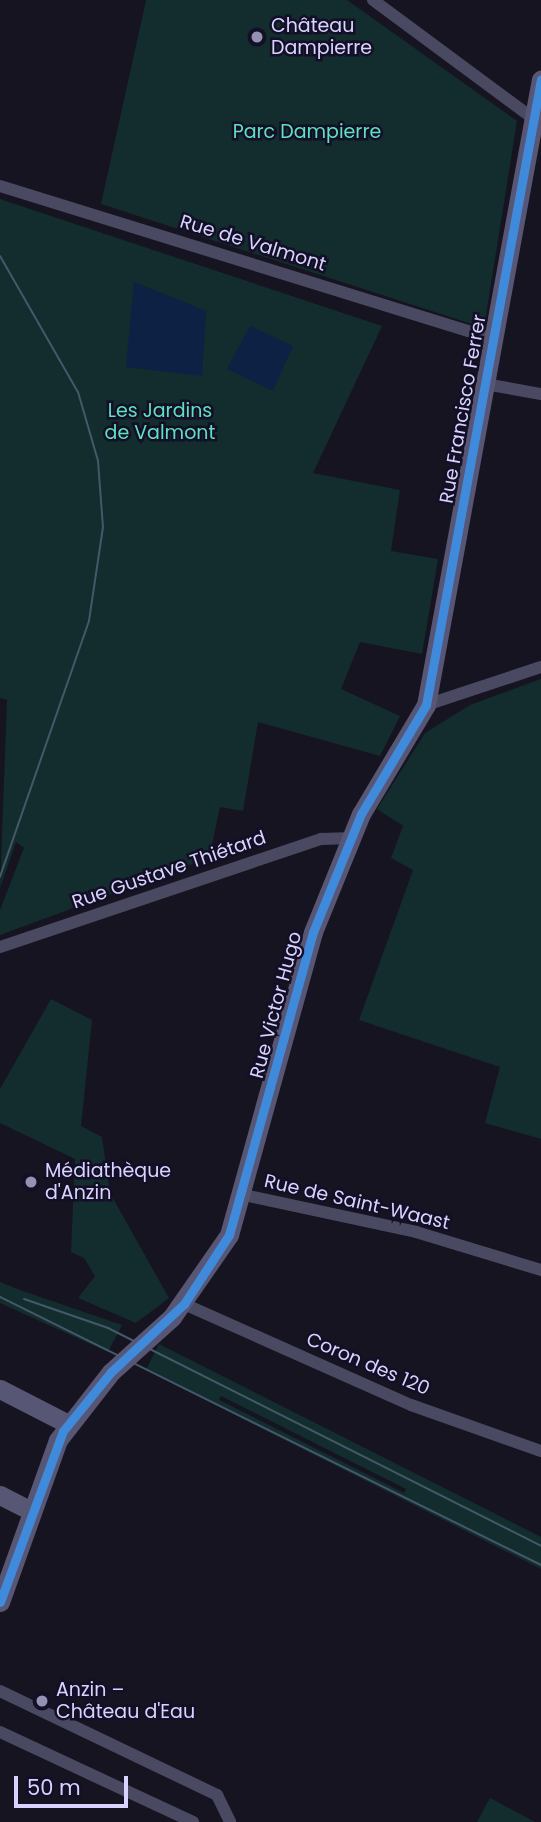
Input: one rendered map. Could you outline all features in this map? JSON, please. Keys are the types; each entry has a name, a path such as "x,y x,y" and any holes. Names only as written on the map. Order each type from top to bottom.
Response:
{"street":[{"path":"373,0 537,121"},
{"name":"Rue Francisco Ferrer","path":"426,705 537,121 541,79"},
{"name":"Rue de Valmont","path":"0,186 494,339"},
{"path":"485,384 541,394"},
{"path":"426,705 541,667"},
{"name":"Rue Victor Hugo","path":"0,1602 32,1511 68,1424 111,1372 178,1311 216,1261 244,1195 309,943 352,838 426,705"},
{"name":"Rue Gustave Thiétard","path":"0,947 321,839 352,838"},
{"name":"Rue de Saint-Waast","path":"244,1195 416,1232 541,1270"},
{"name":"Coron des 120","path":"178,1311 411,1405 541,1451"},
{"path":"0,1389 68,1424"},
{"path":"0,1495 32,1511"},
{"path":"0,1690 217,1795 230,1822"},
{"path":"0,1731 181,1819 193,1822"}],"green space":[{"name":"Parc Dampierre","path":"146,0 347,0 517,121 484,328 101,204"},
{"name":"Les Jardins de Valmont","path":"0,199 382,326 313,473 400,490 391,551 438,559 422,654 360,642 341,689 400,716 380,756 258,722 243,811 220,807 209,858 0,935 0,910 24,848 16,842 0,888 7,700 0,698"},
{"path":"541,679 541,1139 485,1123 500,1067 359,1020 413,870 391,858 403,826 377,809 425,733 470,705"},
{"path":"51,999 92,1020 81,1126 102,1137 110,1193 169,1298 136,1323 78,1298 95,1276 84,1258 71,1252 75,1159 0,1123 0,1089"},
{"path":"0,1282 122,1325 108,1352 0,1303"},
{"path":"159,1344 541,1537 541,1569 146,1370","holes":["221,1396 406,1489 404,1493 219,1400"]},
{"path":"490,1798 535,1822 477,1822"}],"water":[{"path":"134,282 206,311 202,376 126,367"},
{"path":"250,326 293,346 273,391 227,369"}],"tram line":[{"path":"0,256 78,392 98,461 103,527 89,621 0,877"},
{"path":"0,1297 541,1565"},
{"path":"24,1299 108,1328 541,1546"}],"cycle path":[{"path":"0,1602 63,1431 111,1372 184,1304 229,1235 313,932 361,814 426,705 541,79"}],"place":[{"name":"Château Dampierre","path":"257,37"},
{"name":"Médiathèque d'Anzin","path":"31,1182"},
{"name":"Anzin – Château d'Eau","path":"42,1701"}]}
